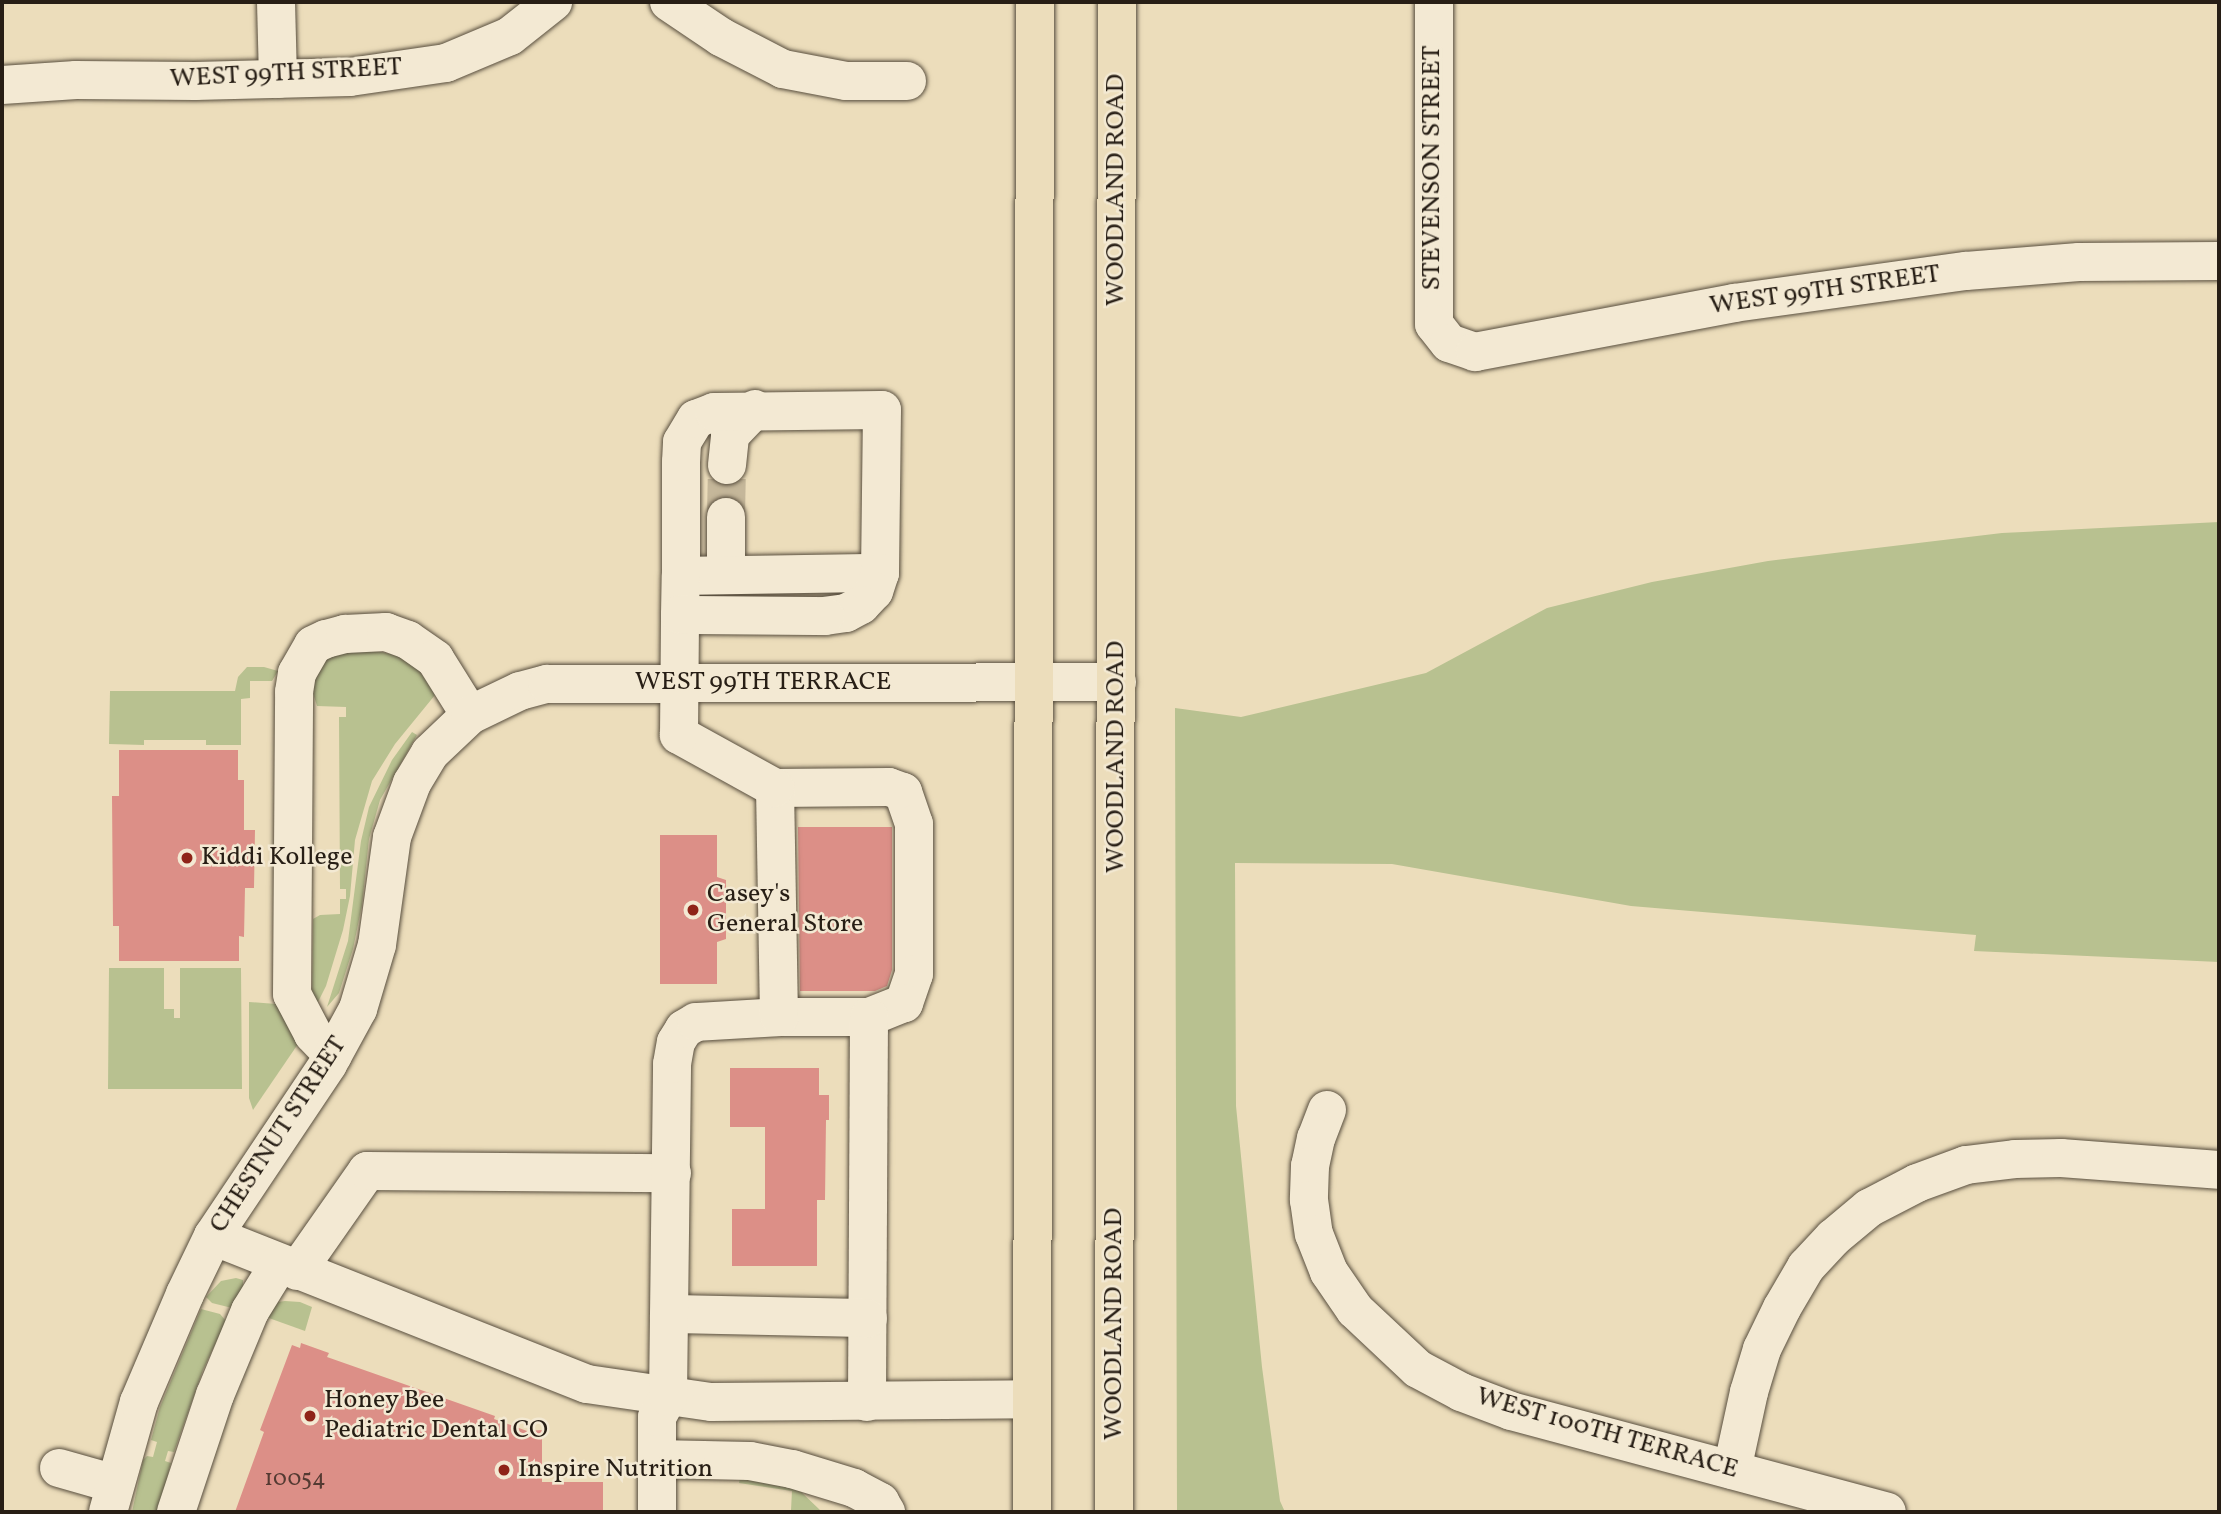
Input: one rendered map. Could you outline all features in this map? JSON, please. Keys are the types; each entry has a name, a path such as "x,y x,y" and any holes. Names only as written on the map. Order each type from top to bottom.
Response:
{"main road":[{"path":"1032,1512 1035,2"},
{"name":"WOODLAND ROAD","path":"1114,1512 1118,2"}],"street":[{"path":"276,2 278,79"},
{"name":"WEST 99TH STREET","path":"2,85 76,80 350,76 446,63 510,36 553,2"},
{"path":"669,2 721,37 783,69 846,81 907,81"},
{"name":"STEVENSON STREET","path":"1434,2 1432,305 1434,324 1439,332"},
{"name":"WEST 99TH STREET","path":"1439,332 1449,343 1475,352 1734,303 1940,274 2079,262 2219,261"},
{"path":"727,465 730,435 755,409"},
{"path":"657,1512 657,1417 668,1397 672,1064 676,1042 684,1029 696,1022 713,1019 869,1017 904,1003 914,974 914,824 902,792 889,787 774,788 679,735 681,462 687,430 696,419 714,412 755,409 882,410 880,573 874,591 861,606 846,613 680,615"},
{"path":"726,517 726,573"},
{"path":"681,576 726,573 880,573"},
{"path":"333,1055 313,1034 292,994 294,692 297,673 313,645 326,639 345,634 386,632 408,640 435,659 470,715"},
{"name":"WEST 99TH TERRACE","path":"430,754 470,715 494,702 547,684 1117,682"},
{"name":"CHESTNUT STREET","path":"112,1498 139,1402 165,1337 213,1236 333,1055 358,1009 377,945 391,837 400,808 430,754"},
{"path":"774,788 779,1017"},
{"path":"867,1402 869,1017"},
{"name":"WEST 100TH TERRACE","path":"1327,1110 1316,1138 1310,1167 1309,1200 1314,1234 1329,1272 1354,1310 1418,1368 1461,1392 1511,1411 1887,1512"},
{"path":"1732,1470 1749,1392 1762,1349 1782,1308 1806,1267 1833,1238 1869,1208 1917,1183 1966,1166 2015,1159 2061,1158 2219,1170"},
{"path":"176,1512 220,1382 250,1311 367,1171 672,1173"},
{"path":"213,1236 288,1268 587,1384 711,1402 1032,1399"},
{"path":"669,1314 868,1318"},
{"path":"750,1461 752,1401"},
{"path":"657,1459 750,1461 792,1469 854,1488 880,1502 886,1512"},
{"path":"59,1468 112,1498"},
{"path":"792,1469 839,1512"}],"green space":[{"path":"2219,522 2219,962 1974,951 1976,935 1631,906 1392,864 1235,863 1236,1106 1262,1367 1280,1501 1285,1512 1177,1512 1175,708 1241,717 1426,673 1547,608 1652,582 1768,561 2002,533"},
{"path":"365,649 396,655 417,667 435,695 395,744 372,781 355,840 350,896 343,930 326,986 317,1004 312,997 313,919 320,915 340,914 340,899 346,899 346,889 340,889 339,717 346,717 346,707 317,706 313,693 316,673 329,656"},
{"path":"247,667 264,667 278,671 272,681 250,681 250,698 241,699 241,745 206,745 206,740 144,740 144,745 109,744 110,691 235,691 238,677"},
{"path":"412,732 417,735 380,800 369,839 362,905 353,949 339,993 327,1007 348,941 361,841 369,807 392,760"},
{"path":"109,968 164,968 164,1009 174,1009 174,1018 180,1018 180,968 241,968 242,1089 108,1089"},
{"path":"249,1002 276,1004 298,1044 253,1110 249,1098"},
{"path":"236,1278 243,1280 243,1286 232,1308 212,1303 206,1297 221,1281"},
{"path":"278,1302 300,1302 312,1307 305,1331 266,1317"},
{"path":"201,1309 220,1314 226,1321 203,1370 174,1452 168,1451 165,1461 171,1463 158,1512 132,1512 143,1460 147,1456 153,1457 157,1442 151,1440 160,1407"},
{"path":"740,1478 797,1488 820,1510 791,1510 792,1491 739,1483"}],"building":[{"name":"Kiddi Kollege","path":"119,750 238,750 238,780 244,780 244,830 255,830 254,888 245,888 244,937 239,936 239,961 119,961 119,926 113,926 112,796 119,796"},
{"name":"Casey's General Store","path":"798,827 892,827 892,970 887,986 875,991 800,991"},
{"name":"Casey's General Store","path":"660,835 717,835 717,877 726,880 726,939 717,942 717,984 660,984"},
{"path":"730,1068 819,1068 819,1095 829,1095 829,1120 826,1120 825,1200 817,1200 817,1266 732,1266 732,1209 765,1209 765,1127 730,1127"},
{"path":"301,1343 329,1353 327,1357 495,1416 494,1419 527,1431 542,1430 542,1482 603,1482 603,1512 235,1512 264,1432 260,1430 292,1345 300,1348"}],"tunnel":[{"path":"726,517 727,465"}],"place":[{"name":"Kiddi Kollege","path":"187,858"},
{"name":"Casey's General Store","path":"693,910"},
{"name":"Honey Bee Pediatric Dental CO","path":"310,1416"},
{"name":"Inspire Nutrition","path":"504,1470"}]}
